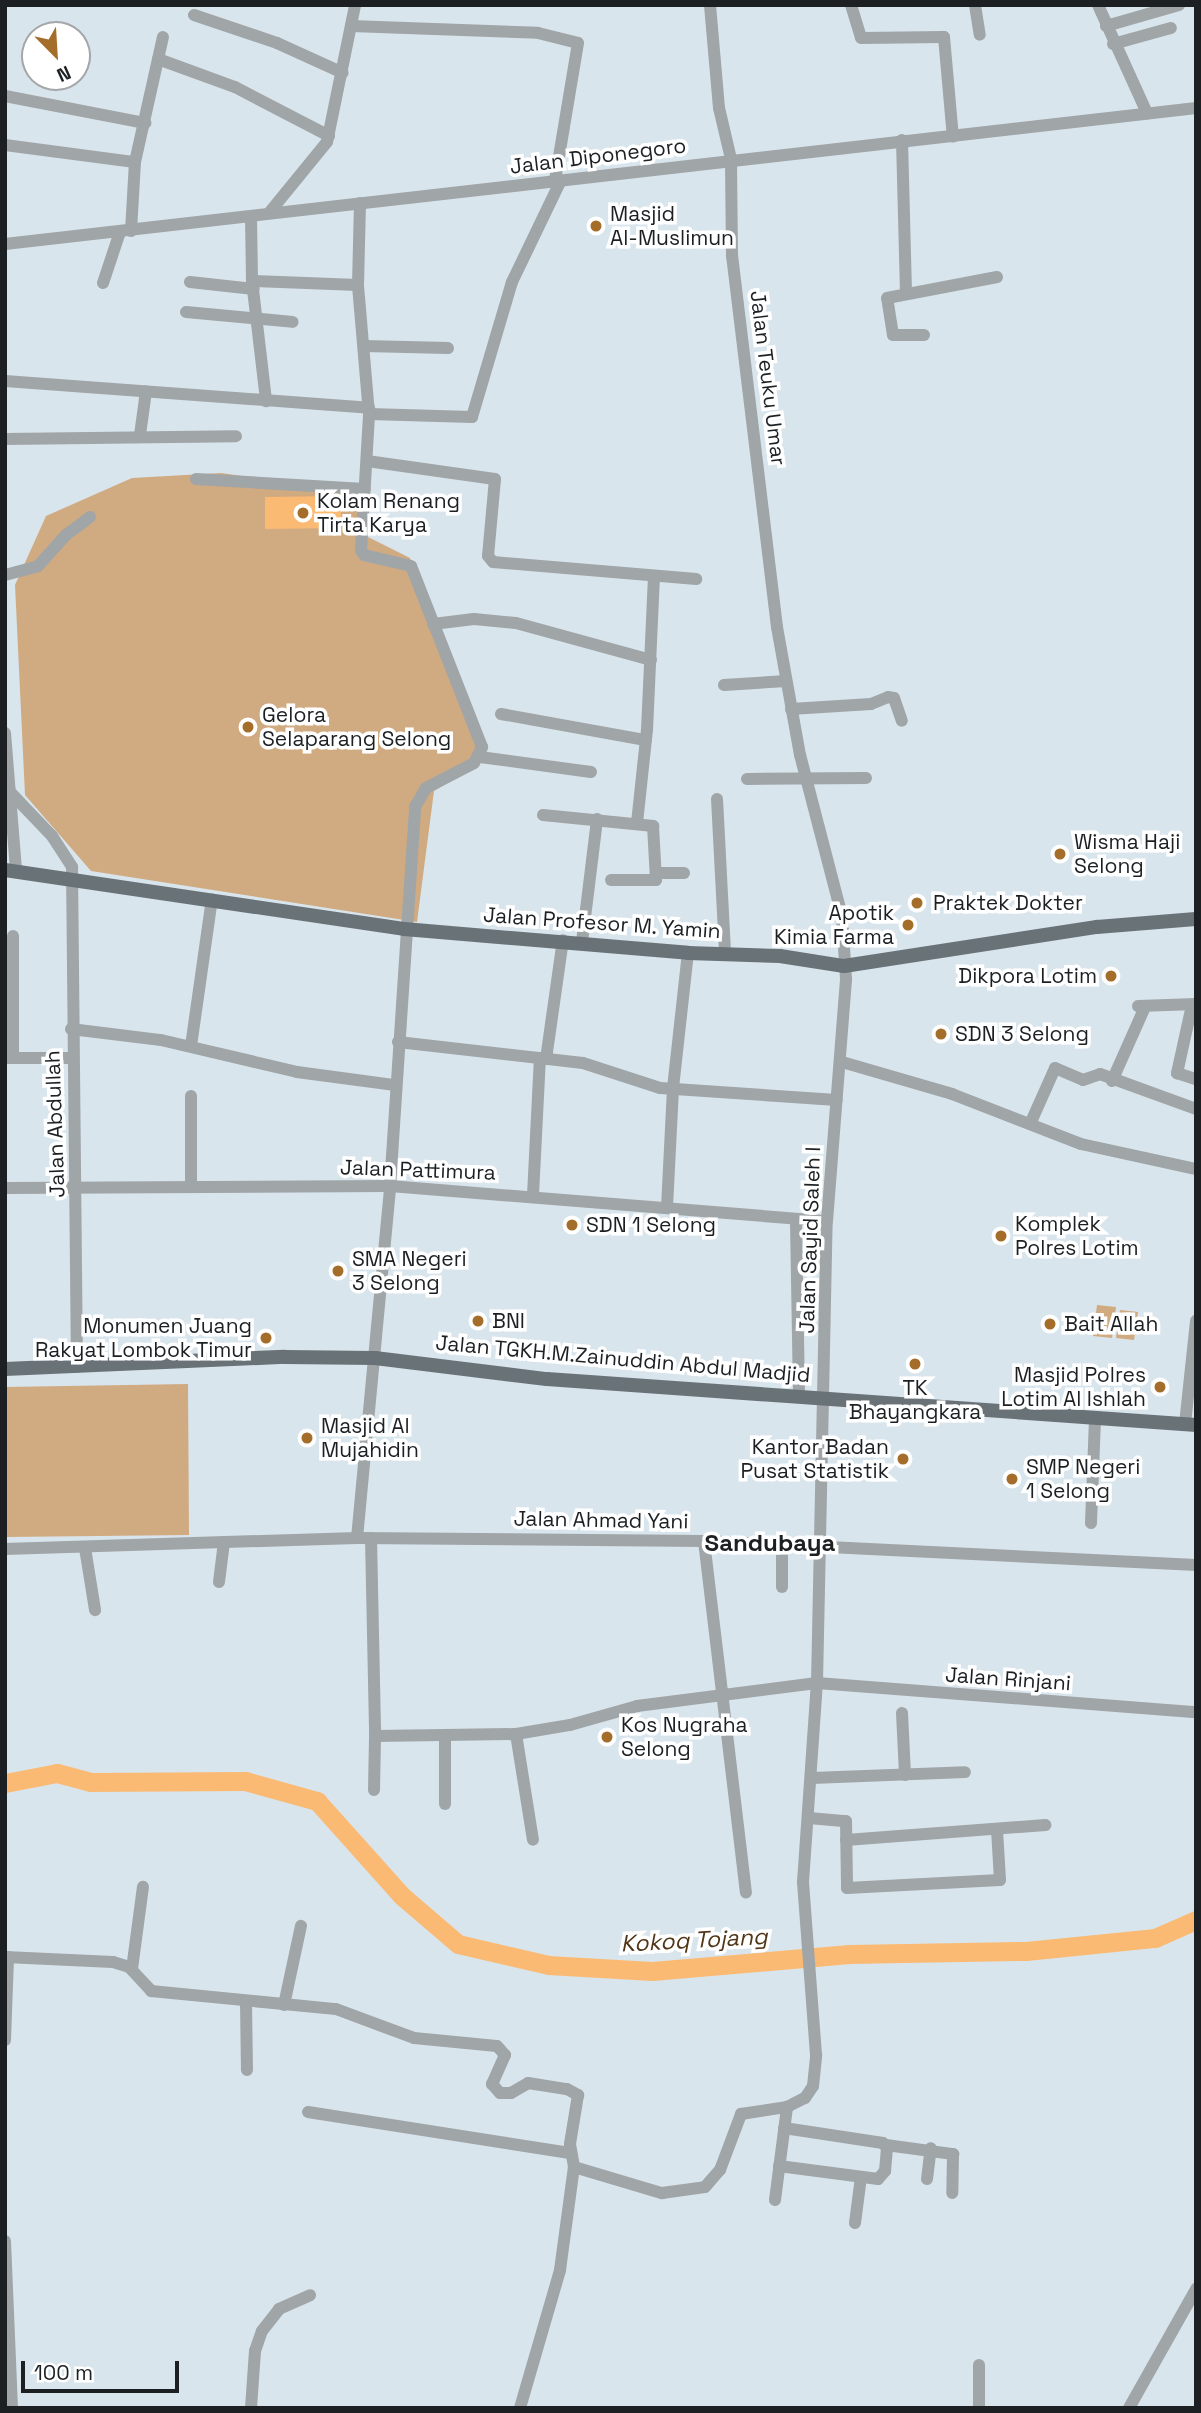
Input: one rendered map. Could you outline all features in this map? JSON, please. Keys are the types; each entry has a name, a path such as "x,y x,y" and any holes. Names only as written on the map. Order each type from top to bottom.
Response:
{"main road":[{"name":"Jalan Profesor M. Yamin","path":"11,871 404,929 563,940 688,953 780,956 844,966 1097,928 1196,919"},
{"name":"Jalan TGKH.M.Zainuddin Abdul Madjid","path":"5,1369 285,1357 375,1358 547,1379 799,1395 1095,1420 1190,1424"}],"street":[{"path":"269,214 317,157 329,136 355,5"},
{"name":"Jalan Teuku Umar","path":"710,5 719,108 731,159 732,257 786,681 806,778"},
{"path":"850,5 861,38 944,37 953,137"},
{"path":"975,5 980,34"},
{"path":"1098,5 1113,44 1147,113"},
{"path":"1106,26 1179,5"},
{"path":"194,15 277,43 343,73"},
{"path":"5,380 369,411 472,417 512,282 558,181 578,43 538,33 351,26"},
{"path":"1113,44 1171,28"},
{"path":"103,283 126,232 135,162 163,37"},
{"path":"158,59 235,87 329,136"},
{"path":"5,96 145,123"},
{"name":"Jalan Diponegoro","path":"5,244 126,232 902,139 953,137 1196,108"},
{"path":"902,139 906,292"},
{"path":"5,145 135,162"},
{"path":"360,203 358,285 369,411 362,552 409,563 481,742 480,757"},
{"path":"251,217 253,285 261,323 266,401"},
{"path":"924,335 898,336 890,331 887,298 906,292 997,277"},
{"path":"190,282 358,285"},
{"path":"186,312 261,323 293,322"},
{"path":"363,346 448,348"},
{"path":"140,435 146,391"},
{"path":"5,439 140,435 236,436"},
{"path":"367,461 495,479 488,556 493,562 696,579"},
{"path":"196,479 365,489"},
{"path":"5,575 38,566 90,517"},
{"path":"636,823 646,740 654,576"},
{"path":"433,624 474,619 516,623 651,660"},
{"path":"724,685 786,681"},
{"path":"791,709 871,704 888,697 894,698 902,722"},
{"path":"501,714 646,740"},
{"path":"5,733 10,792 11,871"},
{"path":"357,1538 390,1186 404,929 418,797 480,757 591,772"},
{"name":"Jalan Sayid Saleh I","path":"787,2107 805,2098 813,2086 812,1995 803,1882 817,1683 827,1221 842,1062 844,966 842,916 806,778"},
{"path":"747,779 866,778"},
{"name":"Jalan Abdullah","path":"10,792 63,849 72,879 71,1029 77,1186 77,1367"},
{"path":"716,799 725,953"},
{"path":"542,815 636,823 654,828 656,880 650,883 611,880"},
{"path":"582,942 597,819"},
{"path":"656,873 684,873"},
{"path":"191,1046 212,900"},
{"path":"13,936 9,1058 72,1058"},
{"path":"533,1195 543,1059 563,940"},
{"path":"667,1207 673,1088 688,953"},
{"path":"1112,1081 1141,1006 1194,1004 1177,1073 1196,1079"},
{"path":"71,1029 191,1046 297,1072 395,1085"},
{"path":"398,1042 583,1063 648,1086 837,1100"},
{"path":"842,1062 895,1074 1031,1122 1081,1144 1196,1169"},
{"path":"1031,1122 1055,1068 1083,1080 1100,1074 1112,1081 1196,1109"},
{"path":"191,1096 191,1186"},
{"name":"Jalan Pattimura","path":"5,1188 390,1186 533,1195 796,1222 827,1221"},
{"path":"796,1222 799,1395"},
{"path":"1190,1424 1196,1321"},
{"path":"1091,1523 1095,1420"},
{"name":"Jalan Ahmad Yani","path":"5,1549 357,1538 704,1541 820,1544 1196,1565"},
{"path":"371,1538 374,1790"},
{"path":"704,1541 720,1694 746,1893"},
{"path":"219,1582 224,1542"},
{"path":"782,1543 782,1587"},
{"path":"85,1548 95,1610"},
{"name":"Jalan Rinjani","path":"375,1736 516,1734 569,1725 637,1706 817,1683 1196,1712"},
{"path":"902,1713 905,1775"},
{"path":"516,1734 533,1840"},
{"path":"445,1735 445,1804"},
{"path":"812,1779 965,1772"},
{"path":"809,1818 842,1818 847,1827 847,1888 1000,1880 997,1829"},
{"path":"846,1840 1045,1825"},
{"path":"132,1969 143,1888"},
{"path":"284,2005 301,1926"},
{"path":"5,2040 7,1957 113,1962 132,1969 150,1991 345,2011 414,2038 497,2046 505,2055 492,2084 500,2093 512,2093 528,2083 567,2089 578,2095 561,2270 520,2408"},
{"path":"246,2001 247,2070"},
{"path":"308,2112 572,2160 662,2193 696,2191 720,2170 741,2114 787,2107 775,2200"},
{"path":"784,2128 886,2145 932,2148 955,2157 952,2193"},
{"path":"779,2166 861,2177 883,2176 886,2145"},
{"path":"927,2179 932,2148"},
{"path":"855,2223 861,2177"},
{"path":"5,2241 12,2408"},
{"path":"1129,2408 1191,2311 1196,2290"},
{"path":"251,2408 254,2358 262,2331 279,2309 310,2295"},
{"path":"979,2365 979,2408"}],"shaded area":[{"name":"Gelora Selaparang Selong","path":"221,473 361,493 366,536 410,558 486,760 434,791 417,922 91,871 25,795 15,585 46,516 132,478"},
{"name":"Kolam Renang Tirta Karya","path":"341,496 341,528 265,529 265,497"},
{"path":"1097,1305 1116,1307 1112,1338 1093,1336"},
{"path":"1120,1310 1138,1312 1134,1340 1116,1338"},
{"path":"188,1384 189,1535 5,1537 5,1387"}],"waterway":[{"name":"Kokoq Tojang","path":"5,1783 57,1773 90,1782 245,1781 317,1801 402,1896 458,1944 548,1965 652,1971 849,1954 1026,1951 1155,1938 1196,1920"}],"place":[{"name":"Masjid Al-Muslimun","path":"596,226"},
{"name":"Kolam Renang Tirta Karya","path":"303,513"},
{"name":"Gelora Selaparang Selong","path":"248,727"},
{"name":"Wisma Haji Selong","path":"1060,854"},
{"name":"Praktek Dokter","path":"917,903"},
{"name":"Apotik Kimia Farma","path":"908,925"},
{"name":"Dikpora Lotim","path":"1111,976"},
{"name":"SDN 3 Selong","path":"941,1034"},
{"name":"SDN 1 Selong","path":"572,1225"},
{"name":"Komplek Polres Lotim","path":"1001,1236"},
{"name":"SMA Negeri 3 Selong","path":"338,1271"},
{"name":"BNI","path":"478,1321"},
{"name":"Bait Allah","path":"1050,1324"},
{"name":"Monumen Juang Rakyat Lombok Timur","path":"266,1338"},
{"name":"TK Bhayangkara","path":"915,1364"},
{"name":"Masjid Polres Lotim Al Ishlah","path":"1160,1387"},
{"name":"Masjid Al Mujahidin","path":"307,1438"},
{"name":"Kantor Badan Pusat Statistik","path":"903,1459"},
{"name":"SMP Negeri 1 Selong","path":"1012,1479"},
{"name":"Kos Nugraha Selong","path":"607,1737"}],"district":[{"name":"Sandubaya","path":"770,1543"}]}
